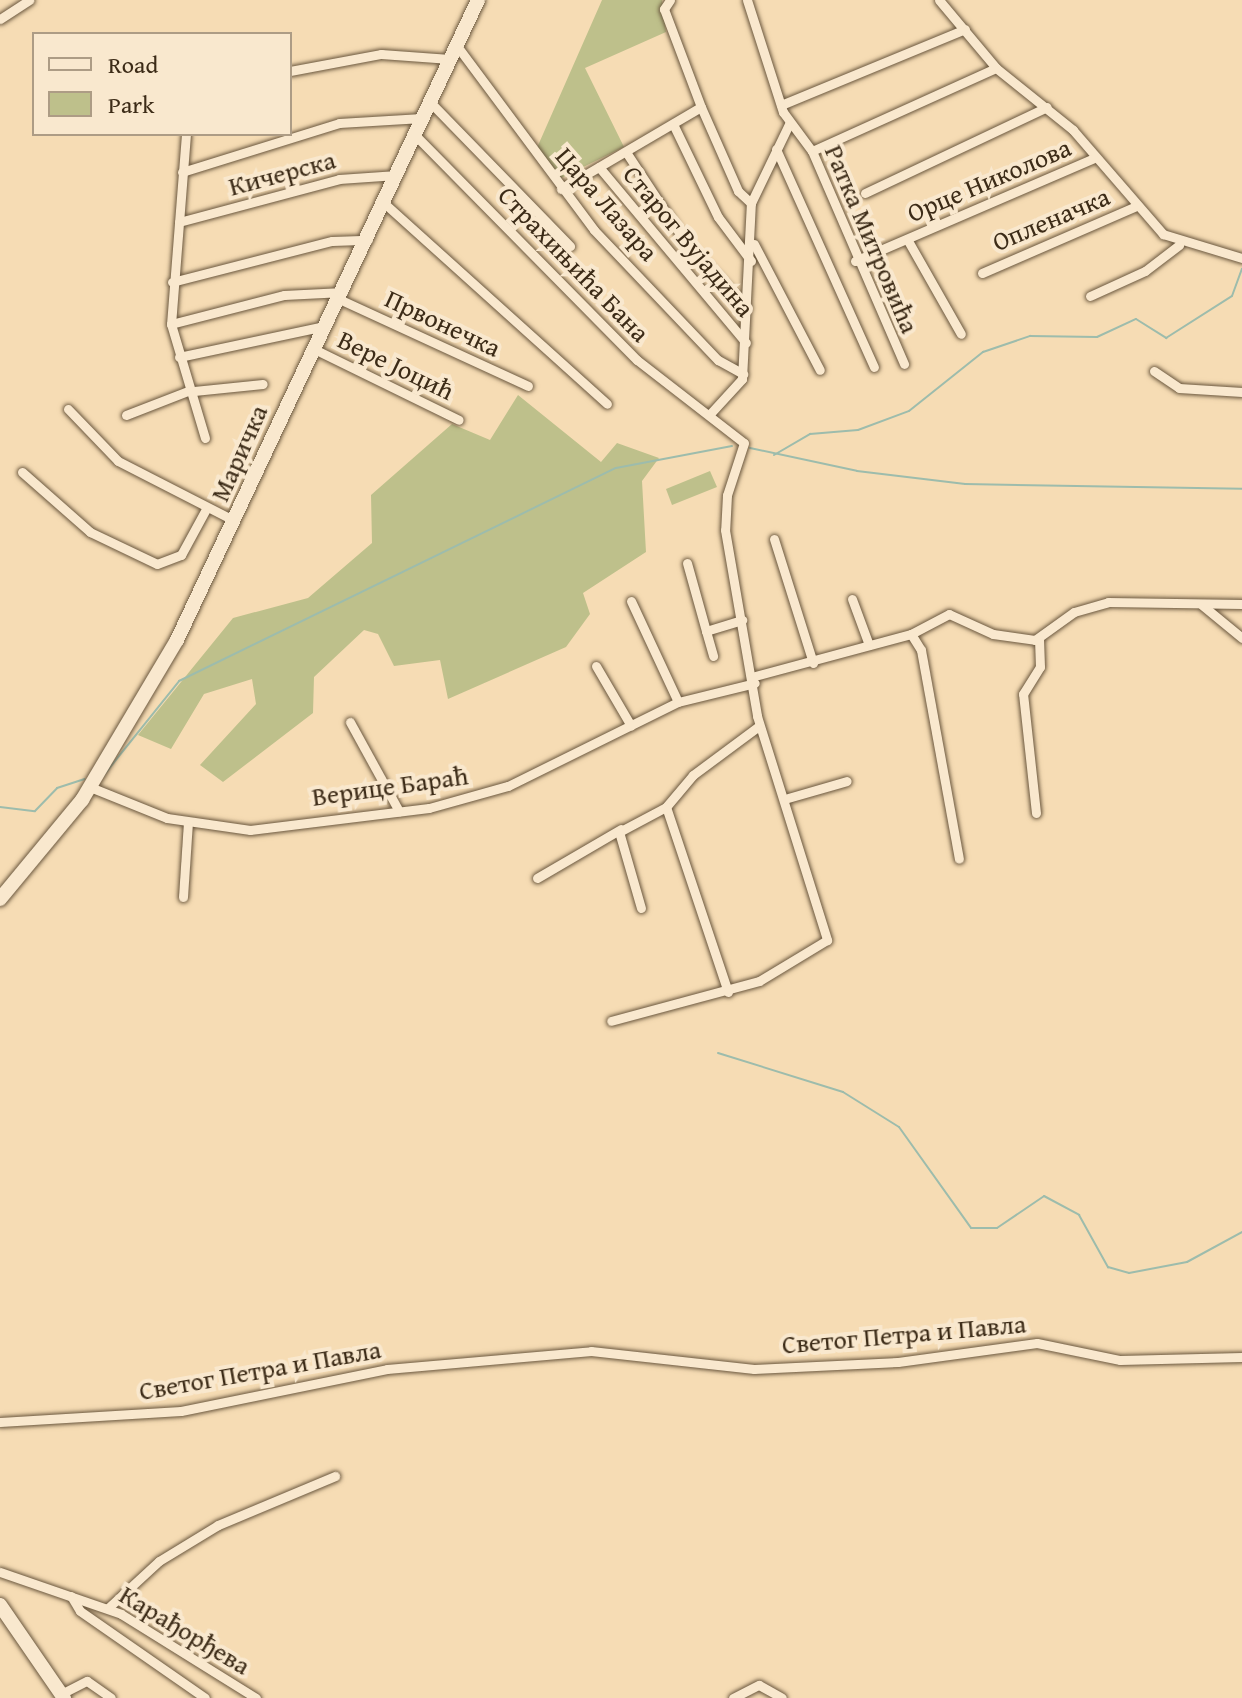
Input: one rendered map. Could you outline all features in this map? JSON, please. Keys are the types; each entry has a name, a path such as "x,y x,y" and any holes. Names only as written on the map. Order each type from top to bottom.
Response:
{"street":[{"path":"0,19 29,0"},
{"name":"Маричка","path":"0,899 93,781 235,521 478,0"},
{"name":"Ратка Митровића","path":"747,0 789,124 812,151 855,261 904,364"},
{"path":"939,0 996,68 1047,107 1096,157 1136,206 1179,245 1242,258"},
{"path":"667,2 701,107 738,191 751,203"},
{"path":"781,105 965,29"},
{"path":"292,71 381,54 454,52"},
{"name":"Цара Лазара","path":"454,52 561,189 718,360 743,374"},
{"path":"812,151 996,68"},
{"path":"430,102 570,246"},
{"path":"561,189 701,107"},
{"path":"865,193 1047,107"},
{"path":"182,172 339,123 422,118"},
{"path":"673,124 718,217 751,261"},
{"path":"709,415 743,374 754,244 751,203 789,124"},
{"name":"Страхињића Бана","path":"415,135 637,360 744,443 723,519 742,620"},
{"path":"186,136 171,324 205,438"},
{"path":"776,149 874,367"},
{"path":"626,152 690,249 747,308"},
{"name":"Орце Николова","path":"855,261 1096,157"},
{"name":"Старог Вујадина","path":"599,167 746,343"},
{"name":"Кичерска","path":"179,222 339,179 397,175"},
{"path":"384,203 607,404"},
{"name":"Опленачка","path":"982,273 1136,206"},
{"path":"907,239 961,334"},
{"path":"172,282 332,241 368,240"},
{"path":"754,244 820,370"},
{"path":"1090,296 1145,271 1179,245"},
{"path":"171,324 284,295 341,296"},
{"name":"Првонечка","path":"341,296 528,386"},
{"path":"179,357 325,326"},
{"name":"Вере Јоцић","path":"314,349 459,420"},
{"path":"1154,371 1179,388 1242,392"},
{"path":"126,415 191,391 263,384"},
{"path":"68,409 118,461 206,509 235,521"},
{"path":"22,472 78,524 157,564 181,555 206,509"},
{"path":"774,539 813,663"},
{"path":"687,563 713,656"},
{"path":"852,599 869,645"},
{"path":"631,601 678,702"},
{"path":"1036,813 1023,694 1040,667 1039,639 1096,605 1242,604"},
{"path":"1202,605 1242,638"},
{"name":"Верице Бараћ","path":"93,781 188,822 250,830 399,811 497,790 678,702 911,634 949,614 1000,636 1039,639"},
{"path":"611,1021 728,992 828,938 788,798 759,726 755,680 742,620 706,631"},
{"path":"911,634 921,650 959,859"},
{"path":"596,666 631,726"},
{"path":"350,722 399,811"},
{"path":"537,878 621,829 666,807 693,775 759,726"},
{"path":"788,798 847,781"},
{"path":"666,807 728,992"},
{"path":"183,897 188,822"},
{"path":"621,829 641,908"},
{"name":"Светог Петра и Павла","path":"0,1422 181,1411 387,1369 591,1351 754,1369 898,1362 1037,1343 1120,1360 1242,1357"},
{"path":"108,1608 159,1561 218,1525 335,1476"},
{"name":"Карађорђева","path":"0,1572 108,1608 256,1698"},
{"path":"71,1596 80,1611 205,1698"},
{"path":"0,1605 62,1696 87,1681 111,1698"},
{"path":"733,1698 759,1685 782,1698"}],"green space":[{"path":"602,0 662,0 666,32 585,68 624,147 561,178 536,150"},
{"path":"518,395 601,462 617,443 659,458 642,481 646,552 583,593 590,614 566,647 448,699 440,660 394,666 378,634 364,630 314,677 313,713 223,782 200,765 256,704 252,679 204,694 171,749 138,735 233,618 308,598 372,543 371,495 452,424 490,440"},
{"path":"710,471 717,487 672,505 666,489"}],"waterway":[{"path":"774,455 810,434 858,430 909,411 983,352 1030,336 1097,337 1136,319 1166,338 1232,296 1242,269"},
{"path":"103,776 179,681 616,468 732,446"},
{"path":"750,448 857,471 965,484 1242,489"},
{"path":"0,807 35,811 57,788 85,779"},
{"path":"718,1053 843,1092 899,1127 971,1228 997,1228 1044,1196 1079,1215 1108,1267 1129,1273 1187,1262 1242,1232"}]}
